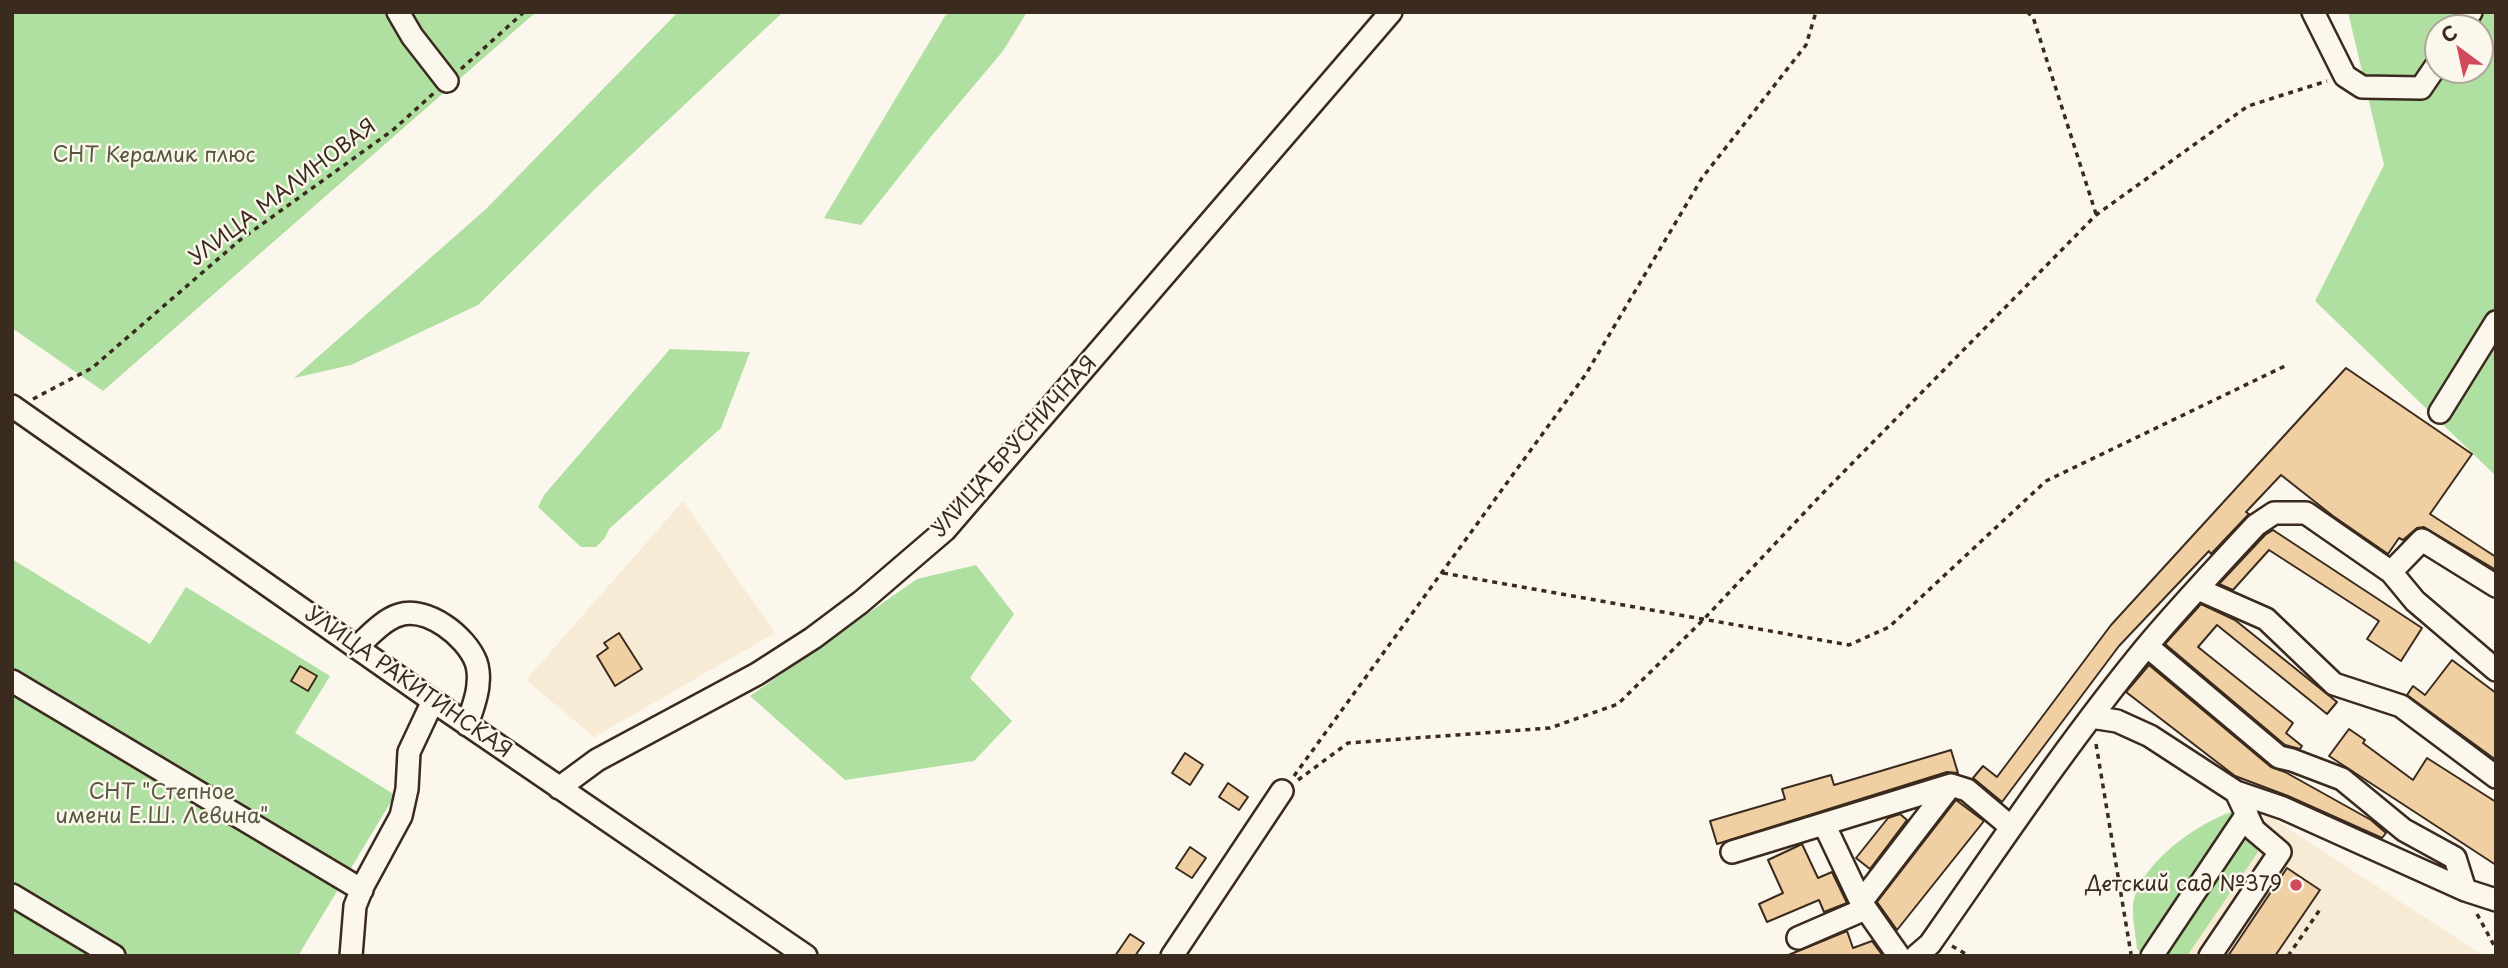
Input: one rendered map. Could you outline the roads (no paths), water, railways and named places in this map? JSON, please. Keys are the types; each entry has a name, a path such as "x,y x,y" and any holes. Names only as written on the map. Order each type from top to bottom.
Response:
{"street":[{"path":"398,12 412,36 447,81"},
{"name":"УЛИЦА БРУСНИЧНАЯ","path":"559,789 597,760 757,674 813,638 861,602 945,530 1391,12"},
{"path":"2313,12 2345,76 2362,87 2421,88 2424,84"},
{"path":"2440,412 2496,322"},
{"name":"УЛИЦА РАКИТИНСКАЯ","path":"14,407 559,789 803,955"},
{"path":"1916,956 1930,944 2091,717 2147,646 2256,524 2274,513 2306,513 2391,572 2415,601 2496,670"},
{"path":"2391,572 2422,540 2496,586"},
{"path":"2198,589 2266,619 2334,684 2401,706 2496,777"},
{"path":"357,647 379,626 399,615 418,612 436,619 463,642 477,663 479,685 467,725"},
{"path":"2147,646 2279,757 2342,779 2404,830 2455,858 2465,890"},
{"path":"12,681 362,890"},
{"path":"351,956 355,906 401,816 407,789 409,752 433,701"},
{"path":"2091,717 2118,722 2150,736 2236,792 2283,808 2465,890 2496,900"},
{"path":"1732,852 1951,785 1967,790 2011,827"},
{"path":"1798,938 1863,906 1951,785"},
{"path":"1172,956 1283,792"},
{"path":"2210,956 2280,852 2254,830 2236,792"},
{"path":"2152,956 2247,814"},
{"path":"1824,824 1863,906 1899,956"},
{"path":"12,895 114,956"}],"place":[{"name":"Детский сад №379","path":"2296,885"}],"park label":[{"name":"СНТ Керамик плюс","path":"154,156"},
{"name":"СНТ \"Степное имени Е.Ш. Левина\"","path":"162,805"}]}
